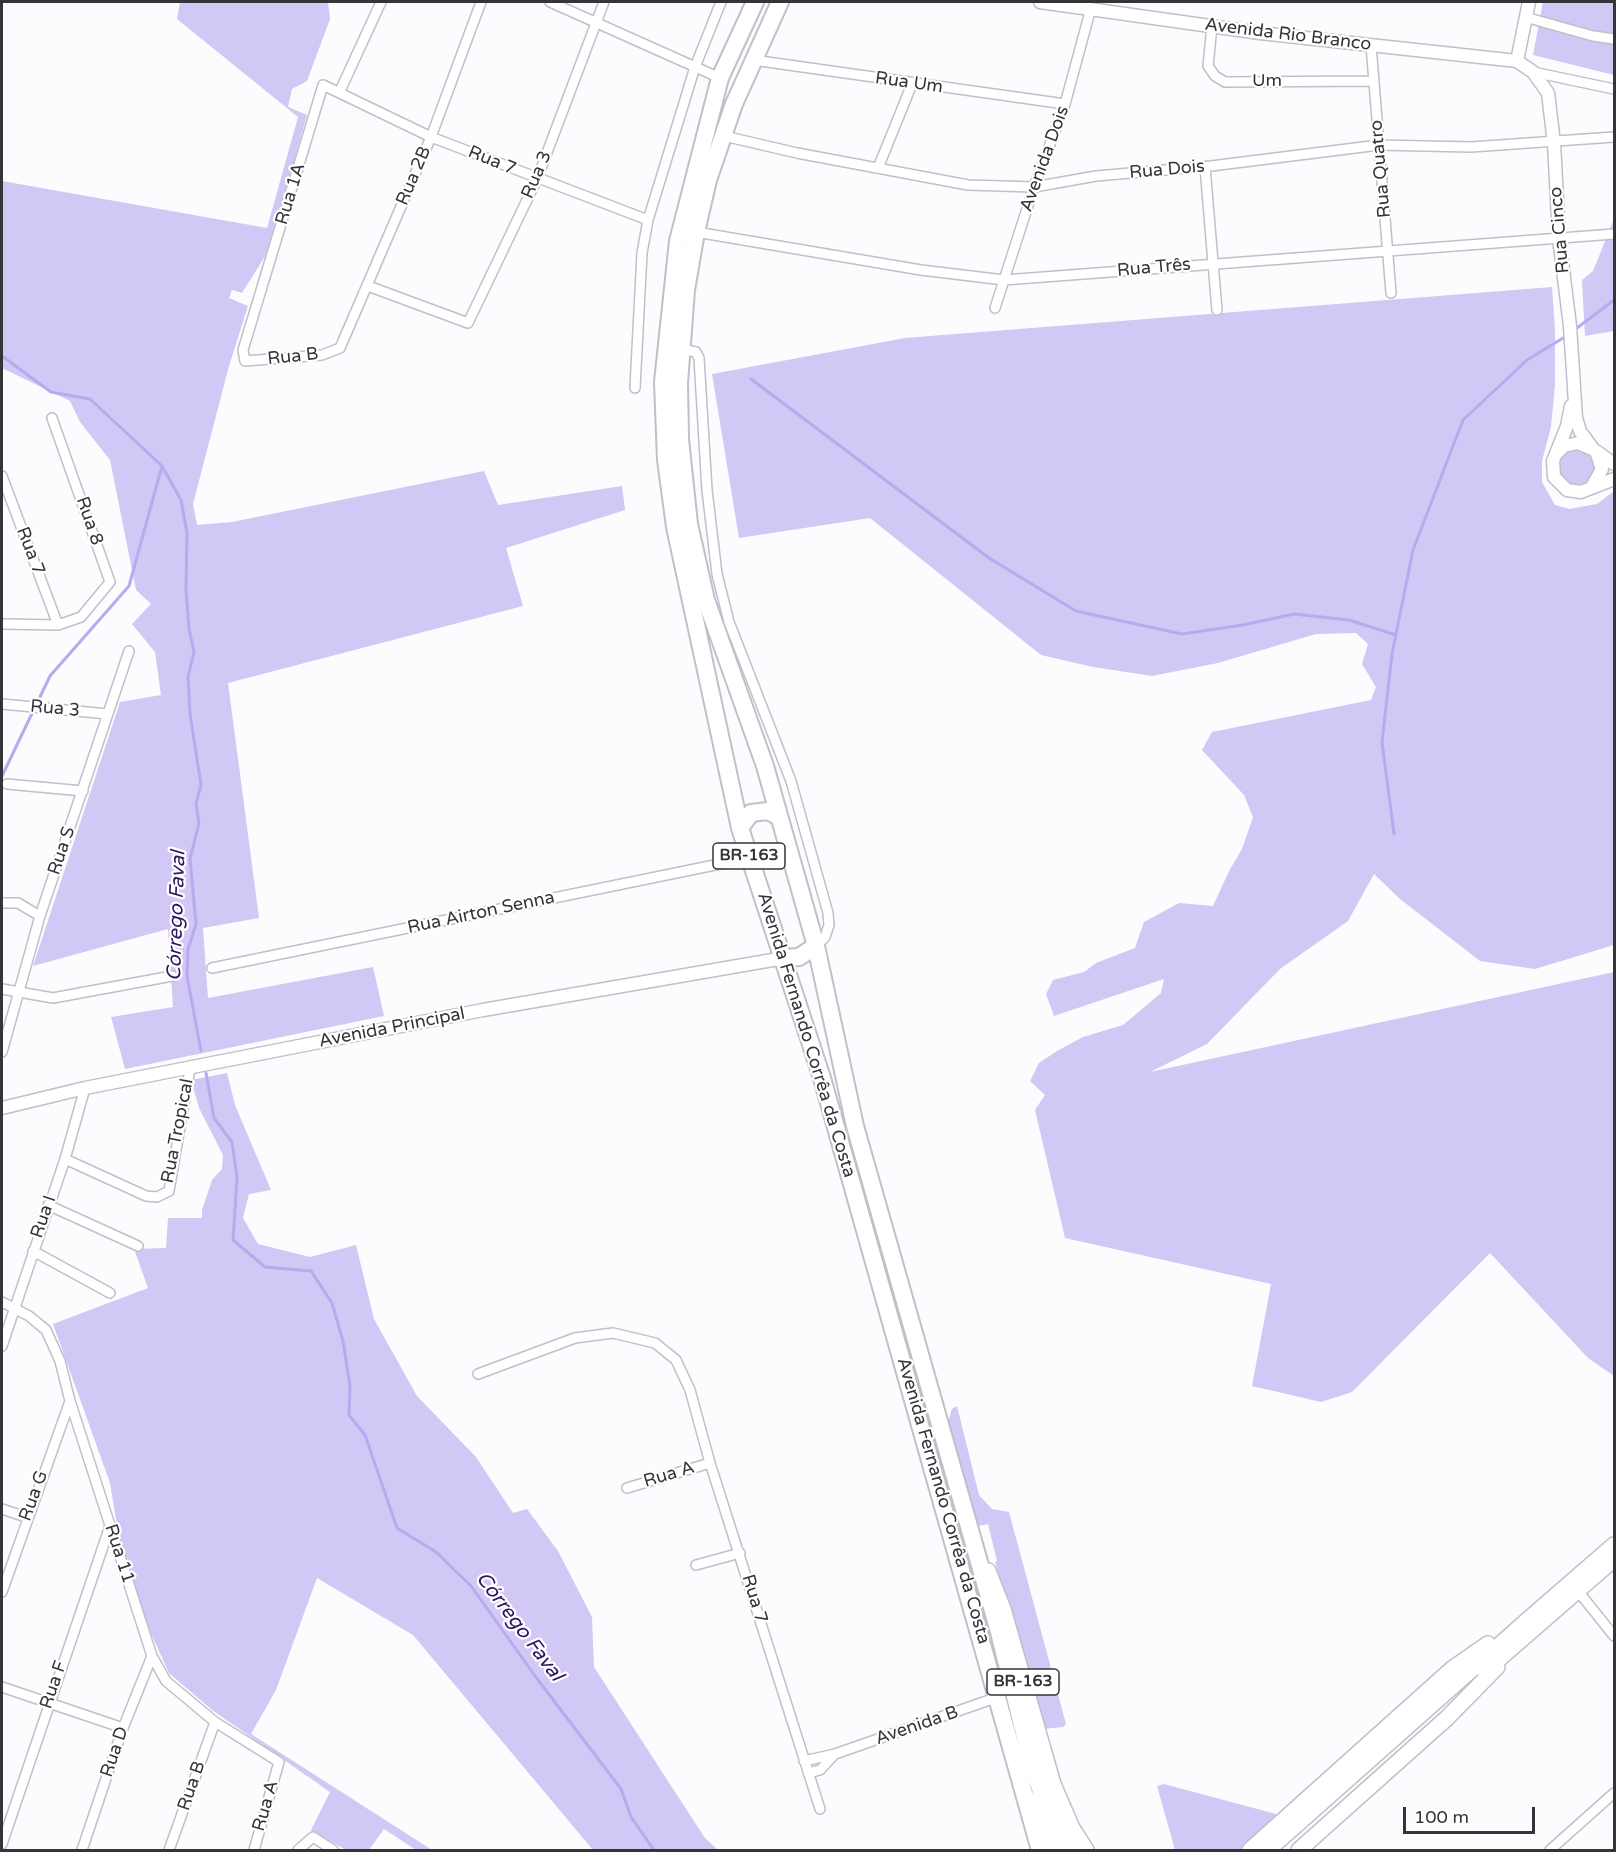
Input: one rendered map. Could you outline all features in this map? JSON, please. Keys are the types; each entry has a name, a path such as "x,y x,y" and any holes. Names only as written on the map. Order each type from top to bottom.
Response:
{"highway":[{"name":"Avenida Fernando Corrêa da Costa","path":"755,2 720,78 678,241 663,382 666,460 681,564 707,664 740,828 822,1078 998,1697 1010,1713"},
{"name":"Avenida Fernando Corrêa da Costa","path":"780,2 753,60 724,136 708,180 696,232 681,349 680,439 694,552 706,600 746,711 779,817 816,946 855,1126 965,1512 1040,1851"},
{"path":"740,828 751,813 768,811 779,817"},
{"path":"784,958 799,957 816,946"},
{"name":"BR-163","path":"1010,1713 1038,1782 1071,1851"}],"main road":[{"name":"Avenida Fernando Corrêa da Costa","path":"965,1512 1003,1609 1053,1784 1072,1828 1086,1851"},
{"path":"1284,1851 1535,1621 1614,1545"},
{"path":"1250,1851 1452,1669 1535,1621 1578,1591 1614,1559"},
{"path":"1268,1851 1535,1621"},
{"path":"1299,1851 1447,1718 1535,1621"},
{"name":"BR-163","path":"1010,1713 1032,1801 1057,1851"}],"street":[{"path":"340,91 381,2"},
{"name":"Rua 2B","path":"340,348 430,137 480,2"},
{"path":"550,2 720,78"},
{"name":"Rua 3","path":"368,286 468,323 537,179 604,2"},
{"path":"635,388 642,253 648,220 695,67 721,2"},
{"name":"Avenida Rio Branco","path":"1040,2 1212,26 1517,61 1533,72"},
{"path":"1517,61 1529,2"},
{"name":"Avenida Dois","path":"995,308 1034,187 1065,104 1091,8"},
{"path":"1525,17 1593,36 1614,39"},
{"name":"Um","path":"1212,26 1208,66 1215,76 1226,81 1374,81"},
{"name":"Rua Quatro","path":"1371,45 1391,293"},
{"name":"Rua Um","path":"753,60 1065,104"},
{"path":"1533,72 1614,89"},
{"name":"Rua Cinco","path":"1533,72 1548,93 1554,143 1559,238 1570,326 1573,393"},
{"path":"878,168 912,84"},
{"name":"Rua 7","path":"323,85 340,91 430,137 648,220"},
{"name":"Rua 1A","path":"245,361 243,350 323,85"},
{"name":"Rua Dois","path":"724,136 968,185 1034,187 1096,176 1205,167 1379,145 1471,147 1614,137"},
{"path":"1205,167 1217,310"},
{"name":"Rua Três","path":"696,232 921,270 1004,280 1212,262 1614,234"},
{"name":"Rua B","path":"245,361 322,355 340,348"},
{"path":"681,349 696,352 699,358 707,490 717,574 729,622 791,781 828,913 829,925 825,937 816,946"},
{"path":"1573,393 1578,424 1595,451 1602,469 1592,487"},
{"path":"1573,393 1567,426 1553,461 1554,477 1562,487 1581,492 1614,478"},
{"name":"Rua 8","path":"52,418 110,582 81,617 58,626"},
{"path":"1553,461 1560,449 1570,444 1585,444 1614,464"},
{"name":"Rua 7","path":"2,476 58,626"},
{"path":"2,624 58,626"},
{"name":"Rua S","path":"2,1052 40,916 129,651"},
{"name":"Rua 3","path":"2,704 108,714"},
{"path":"746,711 762,705"},
{"path":"7,784 83,790"},
{"name":"Rua Airton Senna","path":"212,968 749,858"},
{"path":"2,903 18,903 40,916"},
{"name":"Avenida Principal","path":"2,1108 85,1088 483,1010 784,958"},
{"path":"2,989 53,998 172,976"},
{"name":"Rua Tropical","path":"65,1159 146,1196 157,1197 169,1191 190,1068"},
{"name":"Rua I","path":"2,1346 65,1159 85,1088"},
{"path":"48,1205 138,1246"},
{"path":"33,1251 110,1293"},
{"name":"Rua 11","path":"2,1302 14,1307 45,1330 60,1361 70,1401 152,1656 166,1681 215,1722 279,1762"},
{"name":"Rua 7","path":"478,1374 575,1338 613,1334 655,1343 676,1360 690,1389 710,1462 820,1809"},
{"name":"Rua G","path":"2,1592 26,1517 70,1401"},
{"name":"Rua A","path":"627,1488 710,1462"},
{"path":"2,1509 26,1517"},
{"name":"Rua F","path":"2,1844 110,1526"},
{"path":"696,1565 740,1553"},
{"path":"1578,1591 1614,1636"},
{"name":"Rua D","path":"82,1851 123,1728 152,1656"},
{"path":"2,1688 123,1728"},
{"name":"Avenida B","path":"804,1761 835,1754 998,1697"},
{"name":"Rua B","path":"170,1851 215,1722"},
{"name":"Avenida B","path":"808,1773 820,1770 835,1754"},
{"name":"Rua A","path":"254,1851 279,1762"},
{"path":"1550,1851 1614,1792"},
{"path":"298,1851 313,1838 333,1851"},
{"path":"1560,1842 1567,1851"}],"shaded area":[{"path":"180,2 328,2 330,19 307,81 292,89 288,107 307,115 269,250 242,293 232,290 229,298 248,306 229,366 193,504 197,525 232,522 484,471 498,505 622,486 625,510 506,548 523,606 228,683 259,918 203,928 208,998 373,967 384,1016 125,1069 111,1017 173,1007 168,929 33,966 120,702 161,695 155,652 132,624 151,604 136,590 110,460 80,422 70,401 2,368 2,181 267,228 298,117 177,19"},
{"path":"1543,2 1614,2 1614,75 1533,55"},
{"path":"1614,219 1614,331 1585,336 1582,280 1593,271"},
{"path":"1552,287 1555,385 1551,427 1542,461 1542,482 1555,505 1569,509 1597,504 1614,491 1614,945 1535,969 1480,961 1400,899 1374,874 1348,921 1280,969 1207,1044 1150,1072 1614,972 1614,1376 1588,1358 1490,1253 1352,1392 1321,1402 1252,1386 1271,1284 1065,1238 1035,1110 1045,1095 1030,1081 1039,1063 1057,1051 1083,1037 1123,1025 1161,993 1164,979 1054,1016 1046,994 1053,980 1084,972 1096,963 1135,948 1144,922 1179,903 1213,906 1242,849 1253,817 1244,795 1202,750 1212,732 1371,700 1376,687 1362,664 1368,644 1356,633 1316,634 1218,663 1152,676 1093,667 1041,655 870,518 739,538 712,374 905,338"},
{"path":"1577,449 1591,454 1596,468 1591,482 1577,487 1563,482 1558,468 1563,454"},
{"path":"227,1073 235,1105 271,1190 249,1194 243,1218 258,1244 310,1257 356,1245 374,1319 417,1396 476,1457 513,1513 527,1509 558,1551 592,1617 594,1667 705,1838 718,1850 593,1850 413,1635 317,1578 276,1690 251,1734 432,1850 416,1850 384,1829 369,1850 346,1850 311,1830 330,1792 212,1710 169,1673 143,1616 122,1556 110,1483 53,1324 148,1288 134,1249 166,1248 168,1218 202,1218 202,1210 212,1180 222,1169 223,1155 199,1108 191,1080"},
{"path":"957,1406 979,1495 992,1509 1009,1512 1066,1724 1063,1727 1044,1729 995,1562 997,1561 988,1524 979,1526 948,1422 952,1409"},
{"path":"1164,1784 1276,1814 1278,1819 1241,1850 1175,1850 1157,1786"}],"waterway":[{"path":"1573,331 1614,300"},
{"path":"1394,834 1382,742 1392,654 1413,550 1463,420 1527,360 1568,335"},
{"name":"Córrego Faval","path":"2,356 51,392 90,399 162,466 181,500 187,533 186,589 189,629 194,652 188,677 190,714 201,785 196,804 199,823 190,859 196,924 188,949 187,976 201,1051"},
{"path":"751,379 989,558 1076,611 1182,634 1243,625 1294,614 1349,620 1396,635"},
{"path":"2,776 50,676 129,586 162,466"},
{"name":"Córrego Faval","path":"206,1073 214,1118 232,1142 237,1178 233,1240 265,1267 311,1271 332,1303 343,1341 350,1386 349,1415 365,1435 397,1528 436,1552 471,1586 538,1680 621,1789 631,1817 654,1850"}]}
